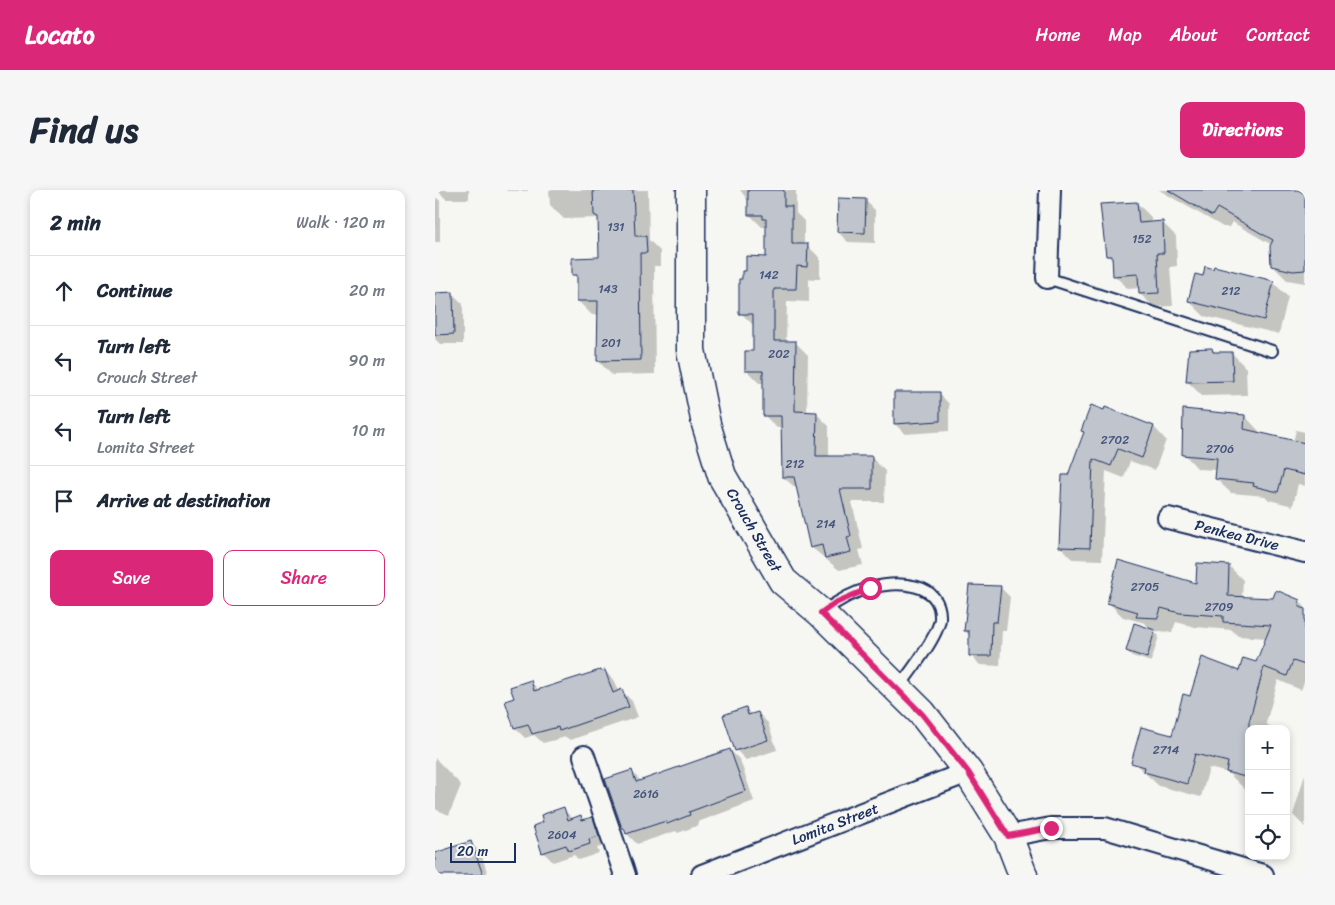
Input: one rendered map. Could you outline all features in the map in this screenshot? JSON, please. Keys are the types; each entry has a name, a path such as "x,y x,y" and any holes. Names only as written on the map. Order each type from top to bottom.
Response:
{"street":[{"name":"Crouch Street","path":"691,190 691,350 705,424 722,476 783,581 821,613 922,714 968,772 1008,836 1023,875"},
{"path":"1047,278 1049,190"},
{"name":"Penkea Drive","path":"1168,518 1305,552"},
{"path":"584,756 625,875"},
{"name":"Lomita Street","path":"702,875 968,772"},
{"path":"1008,836 1051,828 1105,828 1263,875"}],"lane":[{"path":"1047,278 1272,351"},
{"path":"821,613 835,603 870,588 899,584 918,586 931,592 938,600 940,620 923,654 897,690"}],"building":[{"path":"593,190 633,190 635,236 646,236 647,253 640,253 641,360 597,361 598,301 577,301 577,275 572,275 572,258 599,257 598,217 594,215"},
{"path":"748,190 784,190 784,206 792,206 792,244 808,244 807,267 797,266 796,289 774,289 774,341 796,341 795,411 817,412 816,456 872,456 872,489 840,489 851,536 847,537 851,552 825,558 822,545 810,548 794,477 782,477 781,416 763,416 763,371 745,371 745,351 753,351 753,314 739,314 739,279 742,279 742,271 746,271 746,256 766,257 766,219 763,219 763,215 748,215"},
{"path":"1168,190 1298,190 1305,194 1305,270 1293,271 1271,266 1270,246 1273,240 1217,208 1212,216"},
{"path":"838,198 866,199 865,233 837,232"},
{"path":"1137,202 1139,223 1163,221 1164,253 1157,253 1159,293 1139,294 1138,274 1113,276 1112,256 1106,256 1100,204"},
{"path":"1205,266 1213,269 1214,266 1274,281 1264,320 1188,301 1195,274 1203,276"},
{"path":"453,292 454,334 435,335 435,293"},
{"path":"1212,348 1213,352 1232,352 1233,381 1186,382 1189,349"},
{"path":"894,392 940,392 940,421 894,424"},
{"path":"1091,405 1104,410 1105,407 1154,426 1142,458 1118,449 1111,466 1093,459 1090,548 1059,547 1062,475 1068,475 1084,432 1081,431"},
{"path":"1183,409 1245,415 1244,429 1305,443 1305,475 1284,470 1278,492 1253,486 1254,483 1215,479 1217,458 1182,455"},
{"path":"1118,560 1196,583 1197,563 1229,565 1228,596 1273,598 1276,590 1300,600 1298,606 1305,609 1305,665 1293,661 1287,676 1264,667 1249,725 1245,725 1245,777 1226,772 1228,762 1195,754 1187,784 1144,772 1145,767 1131,763 1141,727 1172,735 1183,694 1190,696 1202,657 1239,671 1243,658 1256,662 1271,625 1223,622 1223,616 1180,613 1161,608 1158,618 1136,617 1138,612 1107,603"},
{"path":"969,585 1001,586 997,622 992,622 991,656 969,656 969,631 964,631"},
{"path":"1134,623 1155,630 1147,658 1126,651"},
{"path":"605,670 613,693 622,689 629,707 559,731 558,727 532,734 528,724 514,728 505,701 514,698 510,687 531,680 534,691"},
{"path":"746,707 748,715 758,712 768,740 735,751 723,715"},
{"path":"730,749 745,791 689,812 690,815 667,824 666,821 626,834 624,828 622,828 605,779 632,770 636,782"},
{"path":"564,807 568,820 581,815 582,820 593,817 599,836 589,839 590,844 569,851 566,845 542,853 533,826 543,822 541,815"},
{"path":"471,841 483,875 435,875 435,853"}],"route":[{"path":"870,588 835,603 821,613 922,714 968,772 1008,836 1051,828"}]}
